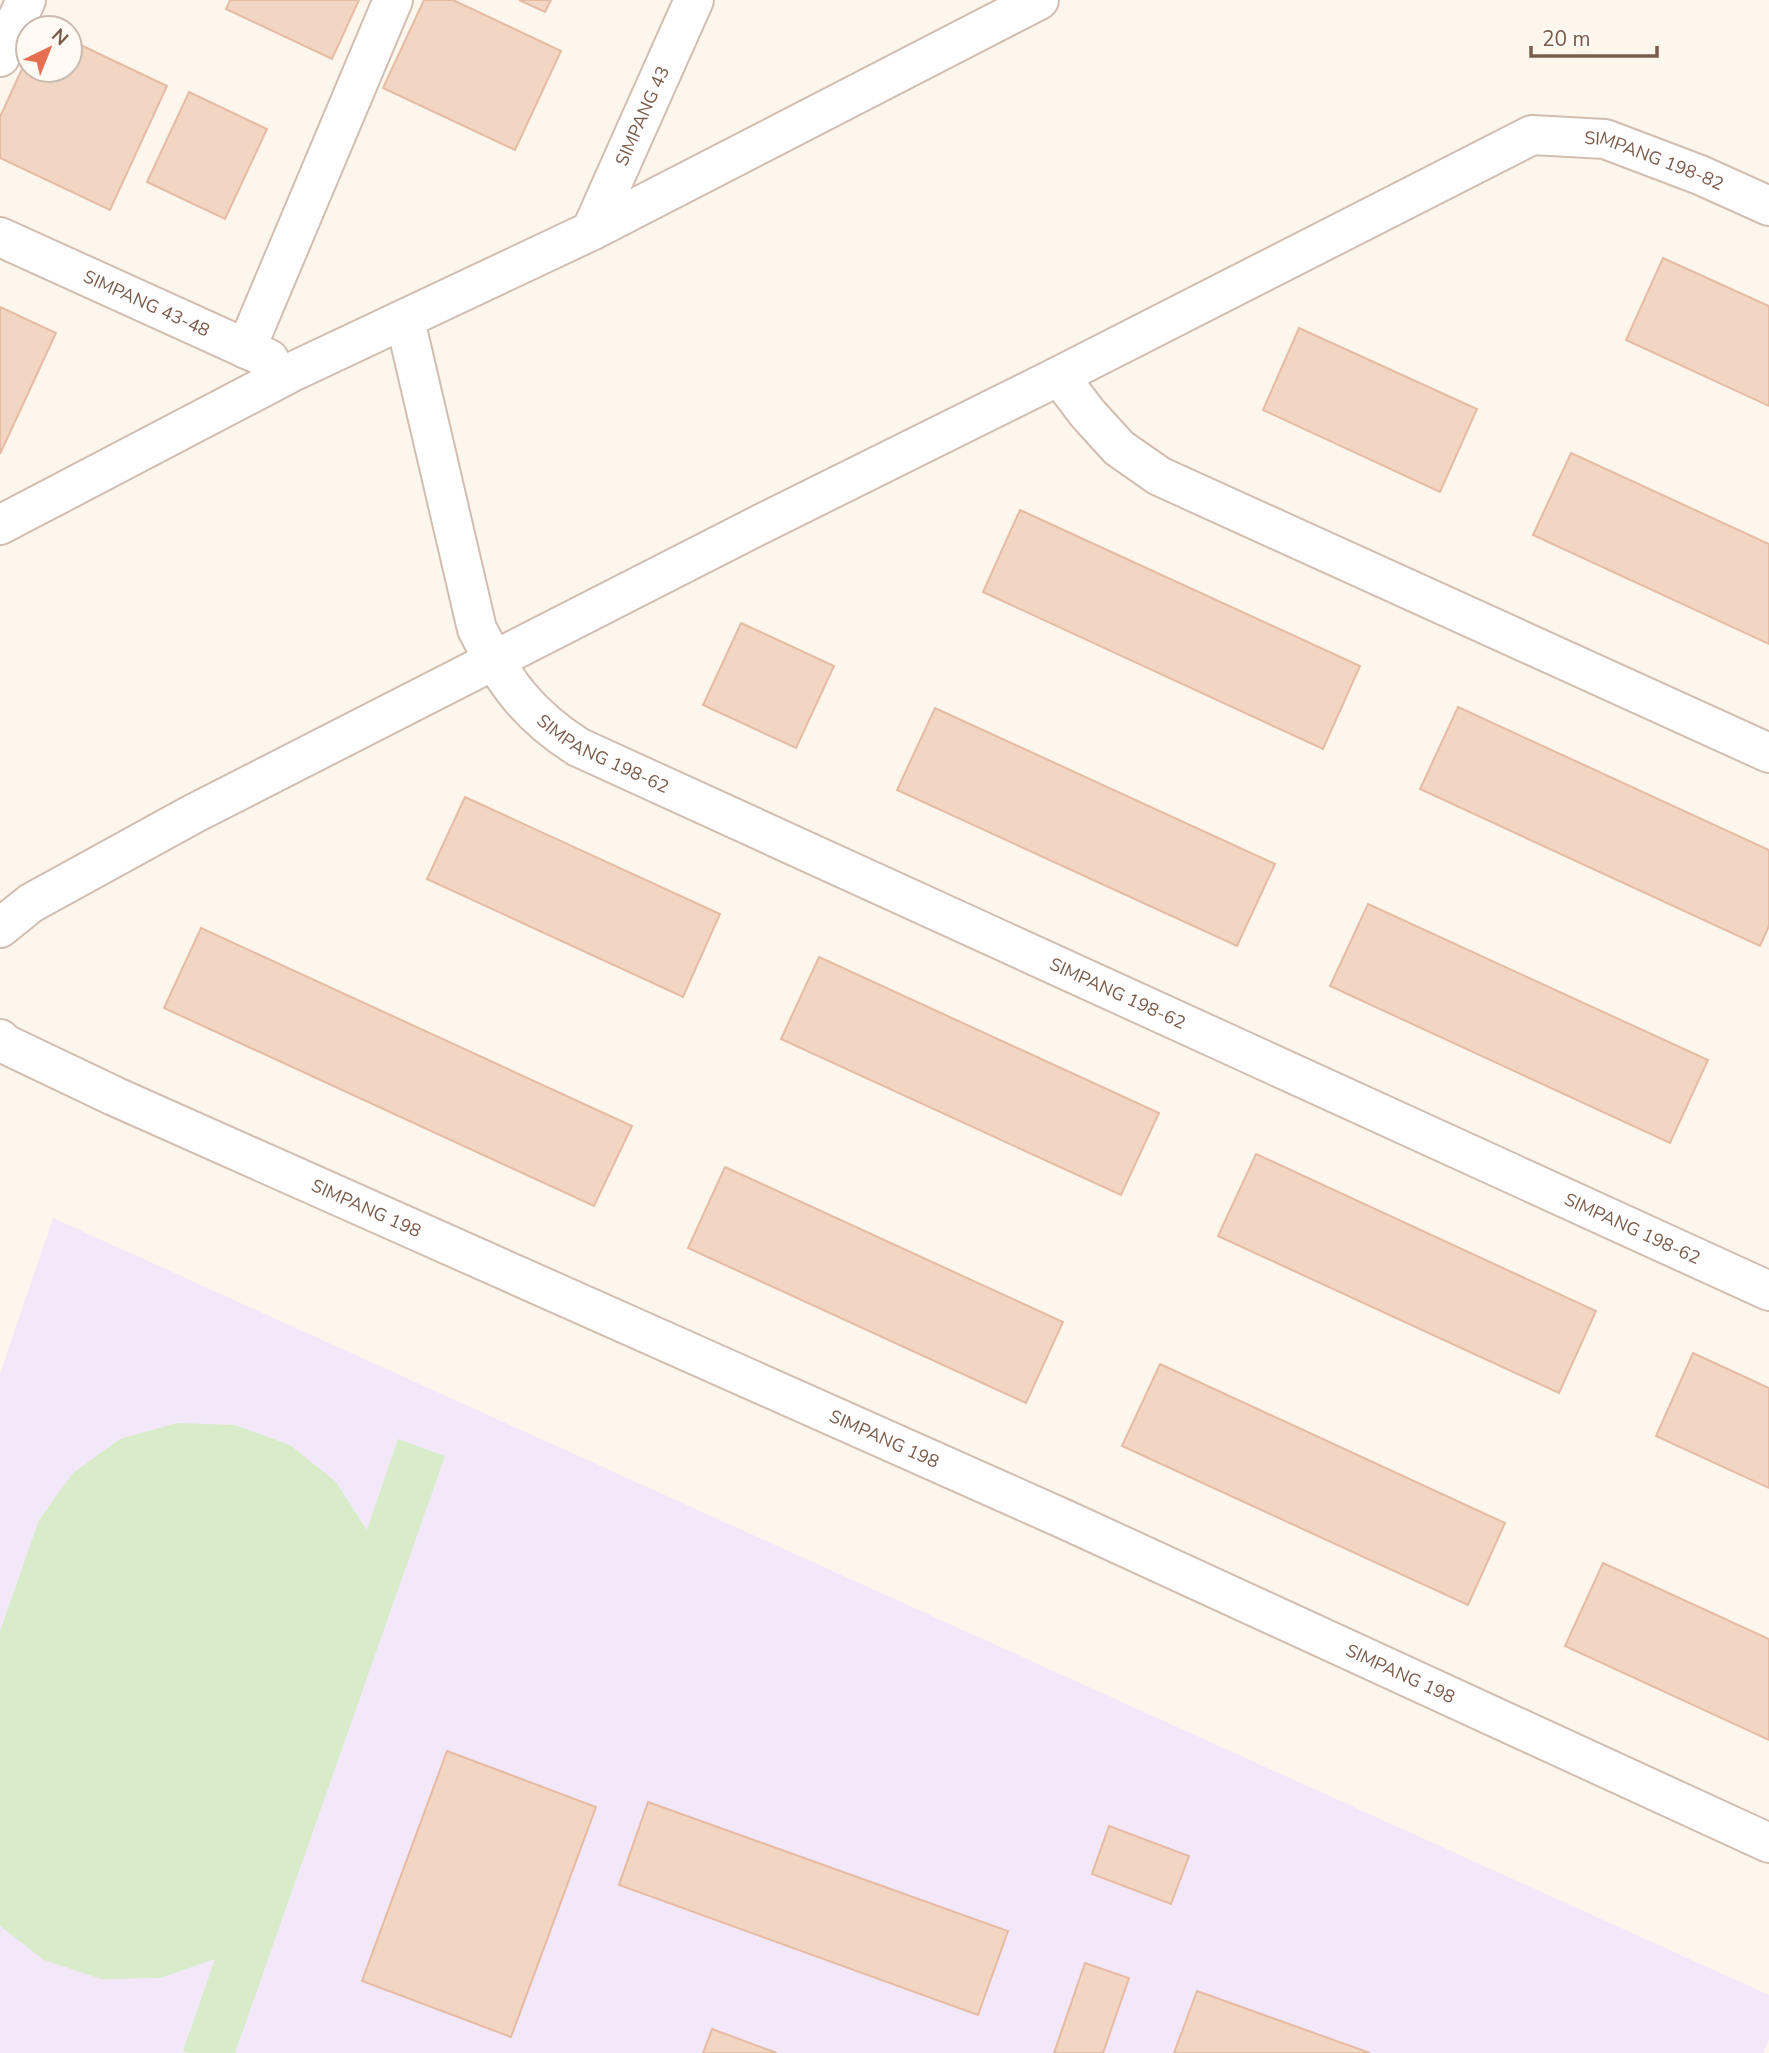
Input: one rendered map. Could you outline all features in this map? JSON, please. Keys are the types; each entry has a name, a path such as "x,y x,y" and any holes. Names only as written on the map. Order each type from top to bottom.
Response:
{"street":[{"path":"0,57 26,0"},
{"path":"246,349 393,0"},
{"name":"SIMPANG 43","path":"590,231 694,0"},
{"path":"0,525 294,371 590,231 1040,0"},
{"name":"SIMPANG 198-82","path":"1059,376 1532,135 1605,139 1700,174 1769,206"},
{"name":"SIMPANG 43-48","path":"0,237 294,371"},
{"name":"SIMPANG 198-62","path":"405,320 477,629 493,660 518,697 550,729 578,747 1769,1291"},
{"path":"0,928 31,903 147,839 493,660 1059,376 1119,448 1159,476 1769,753"},
{"name":"SIMPANG 198","path":"0,1039 5,1044 114,1096 1039,1507 1769,1843"}],"shaded area":[{"path":"53,1218 1769,1995 1769,2039 1763,2053 0,2053 0,1374"}],"green space":[{"path":"177,1423 235,1425 290,1445 336,1482 367,1530 398,1439 445,1456 235,2053 183,2051 215,1959 160,1978 101,1979 44,1960 0,1926 0,1631 39,1520 73,1473 120,1439"}],"building":[{"path":"230,0 359,0 332,59 226,9"},
{"path":"424,0 453,0 561,51 515,150 383,88"},
{"path":"519,0 551,0 545,12"},
{"path":"84,47 167,86 110,210 0,158 0,117 15,84 84,84"},
{"path":"189,92 267,129 225,219 147,182"},
{"path":"1663,258 1769,306 1769,406 1626,340"},
{"path":"0,307 56,333 0,454"},
{"path":"1299,328 1477,409 1440,492 1263,410"},
{"path":"1571,453 1769,544 1769,644 1533,535"},
{"path":"1020,510 1360,666 1323,749 983,592"},
{"path":"741,623 834,666 796,748 703,705"},
{"path":"1458,707 1769,850 1769,926 1760,946 1420,789"},
{"path":"935,708 1275,864 1237,946 897,790"},
{"path":"465,797 720,914 683,997 427,879"},
{"path":"1368,904 1708,1060 1670,1143 1330,986"},
{"path":"201,928 632,1126 594,1206 164,1008"},
{"path":"819,957 1159,1113 1121,1195 781,1039"},
{"path":"1256,1154 1596,1311 1559,1393 1218,1236"},
{"path":"725,1167 1063,1322 1026,1403 688,1248"},
{"path":"1693,1353 1769,1388 1769,1488 1656,1436"},
{"path":"1160,1364 1505,1523 1468,1605 1122,1446"},
{"path":"1603,1563 1769,1639 1769,1740 1565,1646"},
{"path":"447,1751 596,1807 511,2037 362,1981"},
{"path":"648,1802 1008,1931 978,2015 619,1885"},
{"path":"1109,1826 1189,1856 1171,1904 1092,1874"},
{"path":"1085,1963 1129,1978 1103,2053 1054,2053"},
{"path":"1197,1991 1370,2053 1174,2053"},
{"path":"712,2029 777,2053 703,2053"}]}
